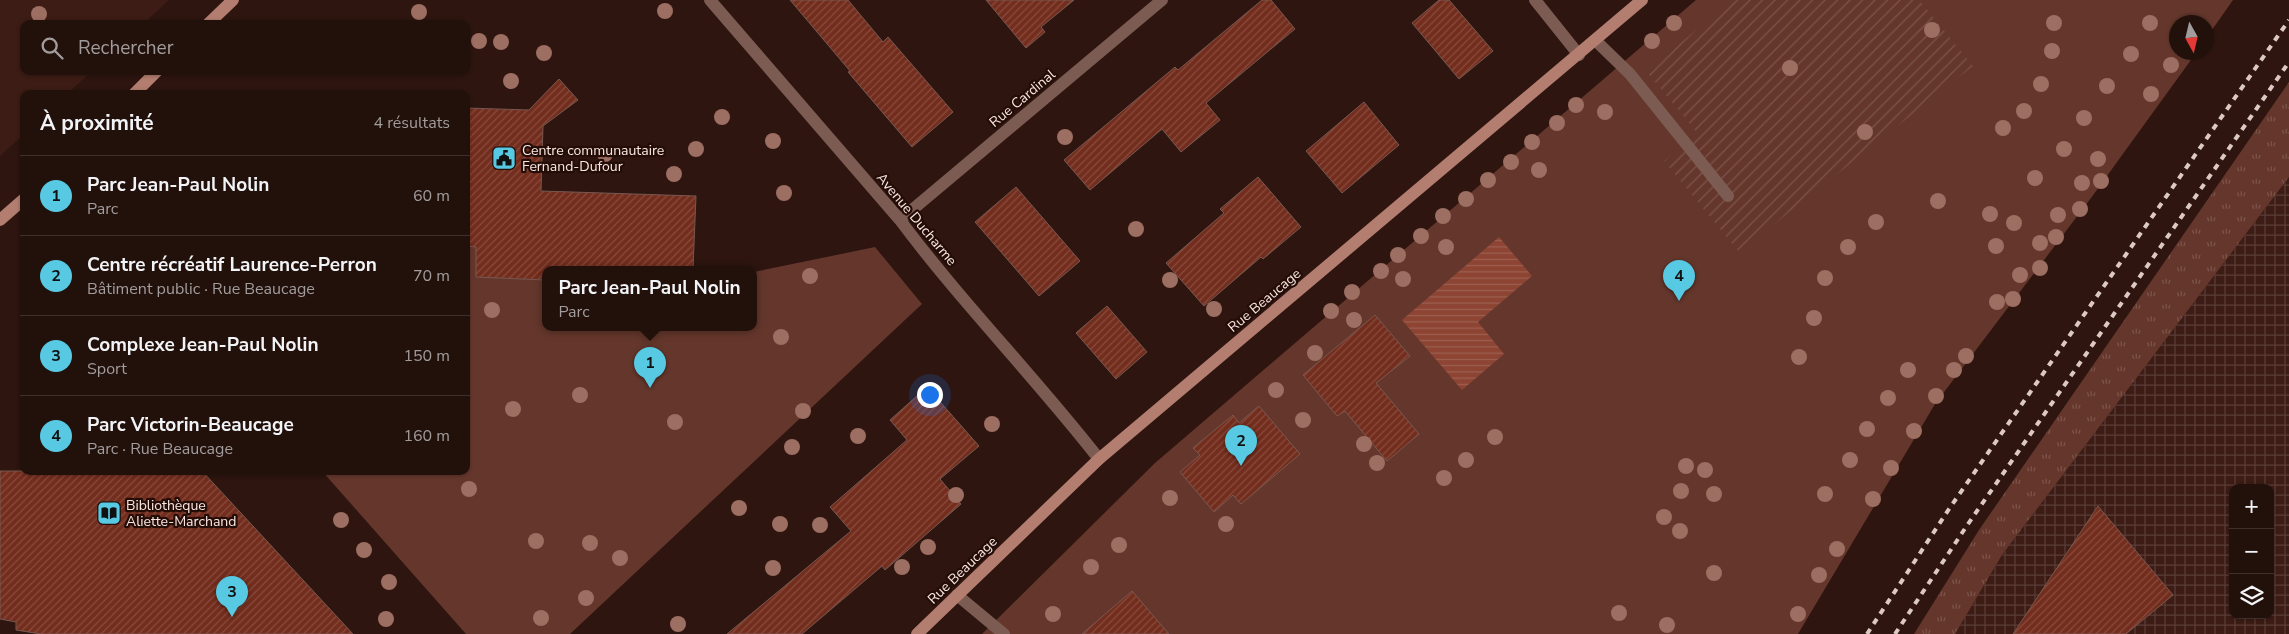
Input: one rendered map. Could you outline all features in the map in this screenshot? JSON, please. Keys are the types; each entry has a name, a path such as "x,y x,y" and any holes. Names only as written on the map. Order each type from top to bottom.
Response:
{"street":[{"path":"212,20 233,0"},
{"name":"Avenue Ducharme","path":"710,0 900,220 924,251 1065,415 1099,459"},
{"name":"Rue Cardinal","path":"900,220 1162,0"},
{"path":"1534,0 1579,55"},
{"name":"Rue Beaucage","path":"917,634 1099,459 1642,0"},
{"path":"1595,40 1630,74 1728,196"},
{"path":"138,90 153,75"},
{"path":"0,220 20,202"},
{"path":"957,595 1004,634"}],"shaded area":[{"path":"0,0 169,0 147,20 20,20 20,75 88,75 71,90 20,90 20,138 0,156"},
{"path":"2289,177 2289,634 1955,634 2002,555"},
{"path":"1499,237 1532,276 1478,322 1504,354 1462,390 1402,320"}],"green space":[{"path":"1696,0 2233,0 2214,27 2214,15 2169,15 2169,60 2191,60 2091,198 1935,404 1798,634 982,634 1155,463"},
{"path":"1733,0 1919,0 1973,66 1739,252 1664,161 1699,135 1646,71"},
{"path":"2289,82 2289,177 2002,555 1955,634 1914,634 1979,530"},
{"path":"470,246 476,247 477,277 542,280 542,331 757,331 757,271 875,247 922,304 570,634 466,634 326,475 470,475"}],"building":[{"path":"790,0 848,0 883,42 888,37 953,112 912,147"},
{"path":"986,0 1074,0 1041,27 1045,32 1026,48"},
{"path":"1262,0 1271,0 1295,29 1206,103 1220,120 1181,152 1162,129 1090,190 1064,160 1175,67 1178,70"},
{"path":"1439,0 1449,0 1493,51 1459,79 1412,23"},
{"name":"Centre communautaire Fernand-Dufour","path":"559,79 578,100 543,126 541,191 696,196 693,266 542,266 542,280 476,277 476,247 470,246 470,108 529,110"},
{"path":"1364,102 1399,145 1342,193 1306,151"},
{"path":"1258,177 1301,227 1263,259 1261,257 1204,306 1166,263 1224,213 1220,209"},
{"path":"1016,187 1080,261 1039,296 975,222"},
{"path":"1107,306 1147,352 1116,379 1076,333"},
{"path":"1375,315 1410,356 1376,383 1419,434 1387,461 1345,411 1337,416 1303,375"},
{"path":"927,387 979,446 940,479 961,504 885,570 882,566 802,634 727,634 851,531 830,507 907,440 890,420"},
{"path":"1259,406 1300,454 1241,504 1233,495 1214,512 1180,472 1200,455 1193,448 1233,415 1239,423"},
{"path":"0,471 20,471 20,475 206,475 353,634 41,634 16,630 16,622 0,619"},
{"path":"2098,506 2173,595 2126,634 2013,634"},
{"path":"1132,591 1169,634 1082,634"}],"railway":[{"path":"1867,634 1949,509 2289,20"},
{"path":"1895,634 1968,524 2289,62"}],"place":[{"name":"Centre communautaire Fernand-Dufour","path":"504,158"},
{"name":"Parc Victorin-Beaucage","path":"1679,301"},
{"name":"Parc Jean-Paul Nolin","path":"650,388"},
{"name":"Centre récréatif Laurence-Perron","path":"1241,466"},
{"name":"Bibliothèque Aliette-Marchand","path":"109,513"},
{"name":"Complexe Jean-Paul Nolin","path":"232,617"}]}
